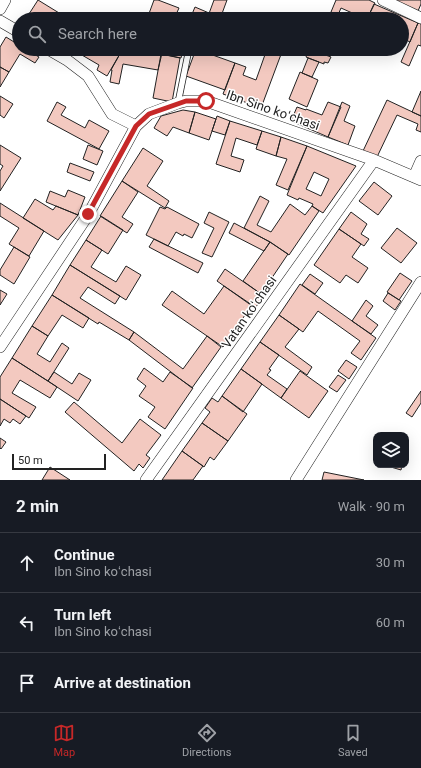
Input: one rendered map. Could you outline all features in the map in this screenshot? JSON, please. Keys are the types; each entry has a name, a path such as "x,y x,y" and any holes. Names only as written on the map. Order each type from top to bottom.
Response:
{"street":[{"path":"0,9 5,0"},
{"path":"383,0 408,12"},
{"path":"409,12 421,18"},
{"path":"0,21 12,28"},
{"path":"60,56 88,76 112,114 136,126"},
{"name":"Ibn Sino koʻchasi","path":"0,347 88,214 136,126 149,114 186,101 206,101 374,160 418,178"},
{"name":"Vatan koʻchasi","path":"146,480 374,160"},
{"path":"418,178 421,161"},
{"path":"296,480 418,294 421,282"}],"lane":[{"path":"178,103 188,56"}],"building":[{"path":"38,0 58,12 30,12"},
{"path":"154,0 158,0 179,8 177,12 150,12"},
{"path":"214,0 227,0 223,12 210,12"},
{"path":"336,0 369,0 375,3 370,12 350,12 341,8 339,12 331,12"},
{"path":"394,0 421,0 421,4 418,11"},
{"path":"374,4 393,12 370,12"},
{"path":"195,7 207,12 193,12"},
{"path":"409,19 418,23 409,42"},
{"path":"418,23 421,24 421,46 418,45 409,66 401,62 404,56 409,56 409,44"},
{"path":"6,37 12,41 12,56 19,56 9,72 0,67 0,47"},
{"path":"23,56 39,57 35,63"},
{"path":"84,56 119,56 107,76 97,70 99,65"},
{"path":"119,56 161,56 158,70 123,64 119,84 110,82 111,70"},
{"path":"161,56 180,58 172,102 153,98"},
{"path":"193,56 215,56 235,63 225,90 186,76"},
{"path":"265,56 280,56 261,108 223,94 235,63 246,67 243,75 256,80"},
{"path":"306,57 331,57 328,63 324,62 324,64"},
{"path":"308,58 319,62 312,77 302,73"},
{"path":"0,67 9,72 0,87"},
{"path":"300,72 318,80 307,107 289,99"},
{"path":"421,91 421,116 412,112"},
{"path":"0,96 13,104 4,118 0,115"},
{"path":"387,100 421,116 421,132 416,130 418,124 397,115 377,157 363,151"},
{"path":"57,102 66,107 61,115 85,128 89,120 109,131 99,149 47,121"},
{"path":"328,102 341,107 328,137 291,121 297,107 322,115"},
{"path":"342,102 350,106 344,121 355,126 348,145 328,137"},
{"path":"183,110 195,112 189,133 173,127 167,136 154,128 161,116"},
{"path":"195,112 216,119 209,140 189,133"},
{"path":"217,116 230,121 225,135 212,131"},
{"path":"230,121 262,131 257,145 236,138 231,156 244,160 240,172 216,164"},
{"path":"262,131 281,137 276,156 256,149"},
{"path":"281,137 307,146 288,190 276,185 287,159 276,156"},
{"path":"0,145 21,158 0,191 0,171 3,166 0,164"},
{"path":"88,145 103,151 97,165 83,159"},
{"path":"307,146 356,166 323,213 312,206 313,204 287,195","holes":["314,172 329,179 321,196 306,189"]},
{"path":"143,148 163,161 147,186 169,201 165,208 122,181"},
{"path":"70,163 94,172 90,181 67,172"},
{"path":"122,181 138,192 122,217 133,224 127,233 100,216"},
{"path":"374,182 392,196 378,215 359,201"},
{"path":"68,190 85,197 78,215 46,202 50,191 65,197"},
{"path":"260,196 269,201 257,225 271,232 290,204 305,215 312,206 319,211 289,255 270,242 244,228"},
{"path":"35,199 53,210 56,206 78,215 58,240 23,218"},
{"path":"0,203 44,231 29,256 9,244 19,228 0,216"},
{"path":"160,207 165,209 167,207 199,224 192,238 184,234 183,236 176,232 168,246 146,235"},
{"path":"209,212 229,222 212,257 202,253 214,228 204,223"},
{"path":"351,212 367,224 361,234 369,239 364,246 339,229"},
{"path":"101,216 123,230 108,254 86,240"},
{"path":"234,223 270,242 264,251 229,233"},
{"path":"397,228 417,243 401,263 381,248"},
{"path":"339,229 361,244 352,257 368,268 358,283 346,275 340,283 314,265"},
{"path":"154,239 203,263 198,273 149,247"},
{"path":"86,240 102,250 91,267 116,282 126,266 141,275 126,300 70,265"},
{"path":"270,242 288,254 261,294 243,281"},
{"path":"14,247 30,257 14,284 0,275 0,270"},
{"path":"70,265 120,296 115,304 88,287 80,298 134,332 129,340 99,322 98,324 52,295"},
{"path":"225,269 264,296 255,308 217,281"},
{"path":"400,273 412,281 399,300 387,292"},
{"path":"310,274 323,283 315,294 302,285"},
{"path":"300,284 376,338 361,360 351,353 360,341 318,311 303,332 279,315"},
{"path":"224,286 252,305 223,347 162,305 172,291 204,314"},
{"path":"0,290 7,294 0,305"},
{"path":"388,293 401,301 395,310 383,301"},
{"path":"52,295 89,318 83,328 62,315 48,336 32,326"},
{"path":"366,300 373,306 366,316 378,325 371,334 352,321"},
{"path":"279,315 299,329 285,347 312,367 307,375 260,342"},
{"path":"32,326 48,336 37,354 50,362 62,343 69,348 48,381 12,358"},
{"path":"134,332 183,369 207,336 221,347 192,388 129,340"},
{"path":"260,342 279,355 269,369 271,370 267,375 287,389 281,398 241,369"},
{"path":"12,358 57,387 50,398 20,380 12,393 36,407 29,418 0,399 0,377"},
{"path":"346,360 357,367 349,379 338,371"},
{"path":"144,368 163,382 170,372 193,388 165,429 148,417 155,407 139,396 146,386 137,379"},
{"path":"241,369 262,384 243,412 222,396"},
{"path":"300,371 328,391 309,418 281,398"},
{"path":"54,372 72,384 79,373 91,380 78,401 48,381"},
{"path":"338,375 346,380 337,392 329,387"},
{"path":"421,391 421,403 412,417 406,413"},
{"path":"222,396 247,414 228,441 202,423 210,412 205,408 212,398 218,402"},
{"path":"0,399 26,416 20,424 13,419 10,423 4,419 0,426"},
{"path":"74,402 122,443 140,419 161,435 146,455 150,458 143,468 139,464 134,471 65,412"},
{"path":"202,423 228,441 214,460 210,457 204,467 182,451"},
{"path":"0,438 6,442 1,449 0,448"},
{"path":"182,451 203,466 193,480 162,480"},
{"path":"50,467 70,480 42,480"},
{"path":"324,472 364,480 322,480"}],"route":[{"path":"88,214 136,126 149,114 178,103 186,101 206,101"}]}
